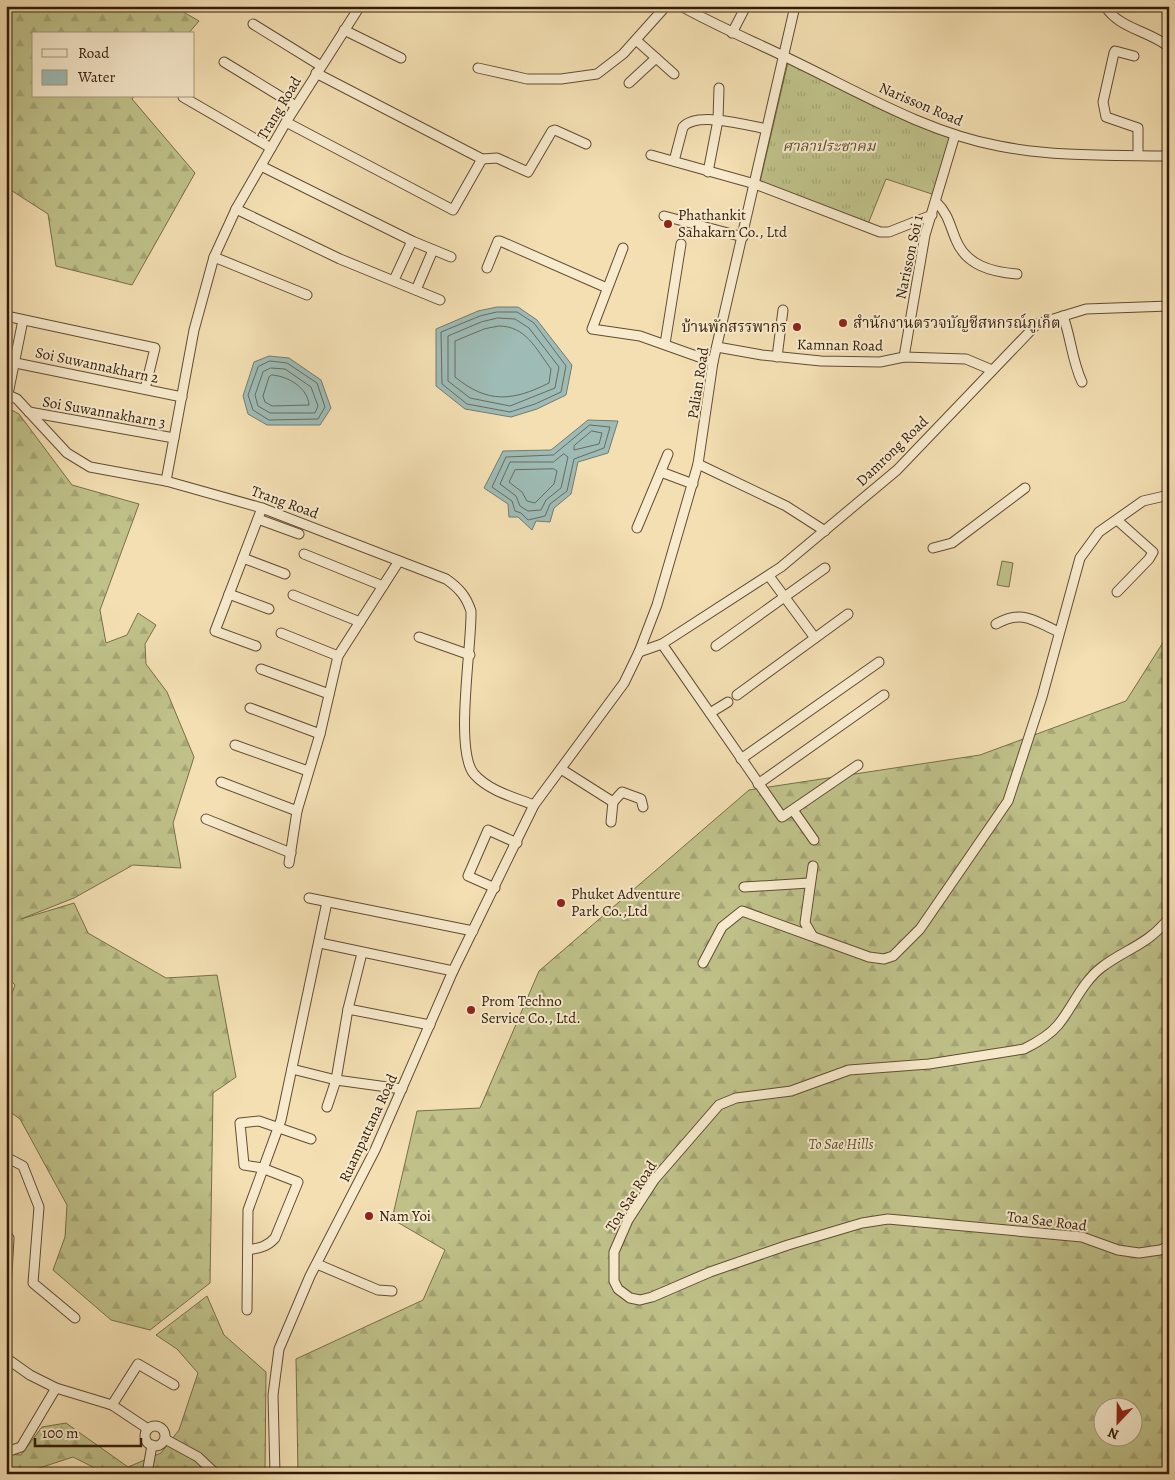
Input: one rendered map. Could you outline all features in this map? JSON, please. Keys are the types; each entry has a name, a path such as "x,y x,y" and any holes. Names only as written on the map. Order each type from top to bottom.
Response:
{"street":[{"name":"Trang Road","path":"360,6 286,122 236,209 214,256 194,330 166,481 262,508 446,579 462,592 471,612 465,726 467,763 473,773 485,784 502,793 534,805"},
{"path":"478,68 527,79 561,79 597,74 623,54 666,6"},
{"name":"Narisson Road","path":"681,6 732,33 892,108 956,135 999,146 1070,154 1169,156"},
{"path":"732,33 746,6"},
{"name":"Palian Road","path":"640,652 657,604 698,464 713,362 795,6"},
{"path":"1105,6 1129,27 1159,39 1169,47"},
{"path":"253,24 319,70 482,159 497,158 528,172 552,131 555,130 586,144"},
{"path":"344,30 401,58"},
{"path":"636,40 674,74"},
{"path":"1134,56 1116,51 1114,53 1103,102 1106,117 1138,128 1138,155"},
{"path":"629,83 656,58"},
{"path":"224,62 296,106"},
{"path":"708,172 718,120 719,88"},
{"path":"185,98 271,148"},
{"path":"674,161 681,132 686,124 718,120 766,129"},
{"path":"286,122 453,210 482,159"},
{"name":"Narisson Soi 1","path":"904,357 925,235 956,135"},
{"path":"650,155 755,184 880,232 889,232 932,215"},
{"path":"261,166 412,241 451,257"},
{"path":"936,202 947,216 959,246 974,263 996,272 1017,274"},
{"path":"236,209 340,259 440,300"},
{"path":"664,216 743,237"},
{"path":"394,280 412,241"},
{"path":"487,268 498,241 500,241 608,288"},
{"path":"665,344 681,244"},
{"path":"623,248 592,328 640,336 713,362"},
{"path":"416,290 433,250"},
{"path":"214,256 307,295"},
{"name":"Damrong Road","path":"640,652 662,644 769,576 825,531 896,470 1037,324 1086,309 1169,306"},
{"path":"777,357 783,310"},
{"path":"6,316 155,348 145,389"},
{"path":"1063,316 1069,333 1072,358 1082,382"},
{"path":"24,320 11,362 7,394 29,412 64,449 82,463 90,467 166,481"},
{"name":"Kamnan Road","path":"717,347 777,357 821,361 880,362 904,357 966,359 992,370"},
{"name":"Soi Suwannakharn 2","path":"11,362 182,397"},
{"name":"Soi Suwannakharn 3","path":"29,412 174,438"},
{"path":"637,528 668,454"},
{"path":"698,464 786,506 825,531"},
{"path":"661,472 693,484"},
{"path":"933,548 952,543 1025,488"},
{"path":"703,963 722,927 742,911 869,957 884,959 892,956 920,929 1008,801 1042,697 1080,558 1099,532 1143,501 1169,495"},
{"path":"256,646 215,631 262,508"},
{"path":"258,518 299,534"},
{"path":"1117,520 1153,552 1149,559 1117,592"},
{"path":"304,554 383,586"},
{"path":"243,558 285,574"},
{"path":"289,863 297,811 320,734 338,656 399,561"},
{"path":"716,646 825,568"},
{"path":"769,576 815,638"},
{"path":"229,594 269,609"},
{"path":"293,595 360,622"},
{"path":"737,695 848,614"},
{"path":"996,624 1009,616 1021,616 1059,632"},
{"path":"280,633 338,656"},
{"path":"419,637 470,655"},
{"path":"662,644 782,817 858,765"},
{"path":"534,805 624,683 640,652"},
{"path":"741,758 879,662"},
{"path":"261,669 329,694"},
{"path":"758,784 884,695"},
{"path":"710,714 728,702"},
{"path":"250,708 320,734"},
{"path":"235,745 308,771"},
{"path":"560,769 613,802"},
{"path":"221,782 297,811"},
{"path":"612,822 613,802 622,792 641,799 644,807"},
{"name":"Ruampattana Road","path":"275,1474 273,1395 279,1350 316,1264 375,1150 453,971 534,805"},
{"path":"793,810 814,840"},
{"path":"206,819 291,852"},
{"path":"495,888 468,876 488,830 517,843"},
{"path":"812,935 805,923 809,883 813,866"},
{"path":"744,887 809,883"},
{"path":"309,898 473,930"},
{"path":"247,1310 248,1210 278,1126 320,943 327,902"},
{"name":"Toa Sae Road","path":"1169,918 1148,941 1096,972 1057,1026 1037,1043 1024,1049 929,1064 850,1070 791,1091 736,1098 719,1105 654,1180 628,1220 614,1252 614,1281 618,1288 630,1298 640,1300 652,1297 710,1272 788,1245 862,1223 888,1219 1082,1237 1118,1250 1139,1253 1160,1250 1169,1246"},
{"path":"320,943 453,971"},
{"path":"327,1107 336,1080 348,1009 362,953"},
{"path":"348,1009 430,1025"},
{"path":"292,1069 336,1080 402,1089"},
{"path":"248,1250 270,1244 275,1238 298,1182 262,1168 244,1165 240,1123 259,1121 311,1138"},
{"path":"6,1157 23,1166 39,1207 33,1283 75,1318"},
{"path":"6,1233 9,1238 6,1292"},
{"path":"316,1264 378,1290 392,1291"},
{"path":"6,1358 30,1375 56,1388 112,1405 148,1429 159,1427 164,1432 164,1439 159,1445 152,1445"},
{"path":"112,1405 138,1364 174,1385"},
{"path":"6,1452 21,1447 56,1388"},
{"path":"147,1474 152,1445 146,1437 148,1429"},
{"path":"164,1439 198,1457 216,1474"}],"green space":[{"path":"6,6 173,6 199,21 190,32 32,32 32,98 133,98 195,173 132,285 56,266 48,214 6,187"},
{"name":"ศาลาประชาคม","path":"788,62 951,138 935,195 886,179 868,224 760,182"},
{"path":"6,407 19,414 72,485 139,504 100,610 106,643 127,635 138,613 156,625 145,644 146,664 167,692 194,757 173,823 181,868 133,865 74,898 21,919 74,903 88,933 166,978 217,975 236,1077 213,1093 210,1283 150,1330 111,1320 53,1270 65,1237 67,1205 20,1119 6,1109 6,1010 15,985 6,976"},
{"path":"1002,561 1013,563 1009,587 997,585"},
{"name":"To Sae Hills","path":"1169,633 1169,1474 298,1474 296,1359 423,1300 445,1250 392,1219 417,1111 480,1108 539,971 749,790 980,755 1126,701"},
{"path":"207,1296 224,1335 266,1372 265,1474 98,1474 93,1467 73,1457 21,1474 6,1474 6,1454 21,1455 42,1427 66,1423 128,1467 161,1453 179,1430 198,1373 177,1349 156,1335"}],"water":[{"path":"497,307 518,307 537,320 572,365 566,395 537,409 511,417 465,409 436,386 436,329 478,311"},
{"path":"269,356 289,358 321,380 331,408 320,425 267,425 248,414 243,396 254,362"},
{"path":"588,420 618,421 608,453 578,462 571,494 554,508 550,522 536,521 532,530 518,517 509,517 508,504 484,488 503,451 551,450"}],"place":[{"name":"Phathankit Sahakarn Co., Ltd","path":"668,224"},
{"name":"สำนักงานตรวจบัญชีสหกรณ์ภูเก็ต","path":"843,323"},
{"name":"บ้านพักสรรพากร","path":"797,327"},
{"name":"Phuket Adventure Park Co.,Ltd","path":"561,903"},
{"name":"Prom Techno Service Co., Ltd.","path":"471,1010"},
{"name":"Nam Yoi","path":"369,1216"}]}
